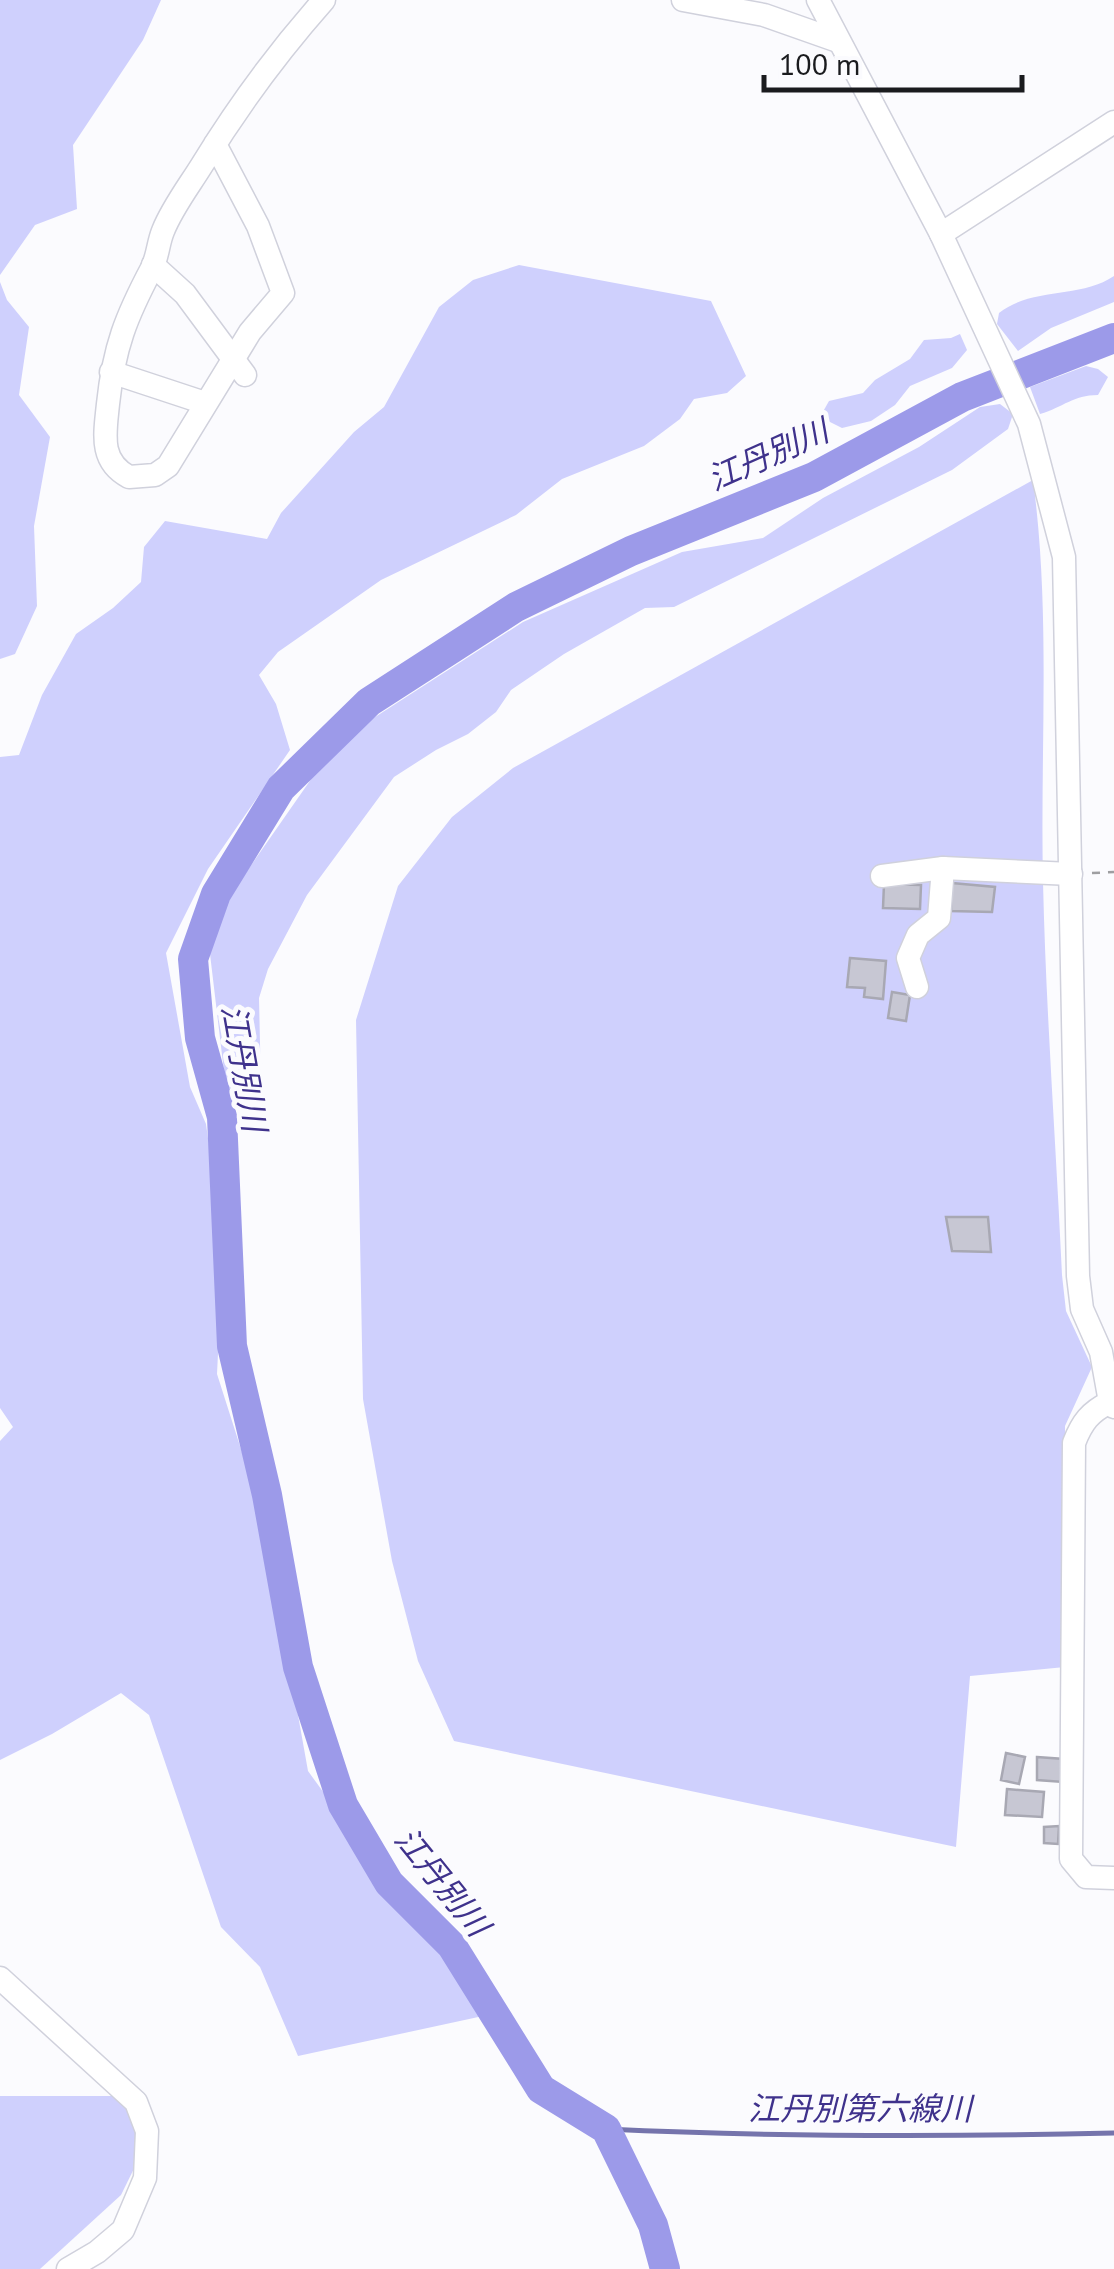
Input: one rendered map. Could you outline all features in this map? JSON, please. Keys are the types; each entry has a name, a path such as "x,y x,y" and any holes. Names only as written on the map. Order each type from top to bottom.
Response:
{"street":[{"path":"214,144 258,226 283,293 250,332 239,366 205,403 168,466 155,475 129,477 118,471 105,452 111,372 133,300 153,264 163,230 214,144 280,50 324,0"},
{"path":"683,0 764,15 838,41"},
{"path":"818,0 941,234 1029,424 1064,557 1078,1276 1082,1309 1100,1352 1112,1404 1095,1409 1082,1422 1074,1443 1071,1860 1086,1878 1114,1878"},
{"path":"941,234 1114,122"},
{"path":"153,264 185,294 239,366"},
{"path":"111,372 205,403"},
{"path":"882,876 943,868 1071,874"},
{"path":"917,987 908,958 918,935 939,918 943,868"},
{"path":"0,1978 136,2102 146,2131 145,2178 122,2230 97,2252 68,2269"}],"path":[{"path":"1071,874 1114,872"}],"shaded area":[{"path":"0,0 161,0 143,40 73,145 77,209 35,225 0,275"},
{"path":"519,265 711,301 746,376 727,393 694,399 680,419 644,446 562,479 516,515 381,580 278,652 259,675 276,704 290,750 208,869 166,953 190,1087 206,1124 218,1211 217,1374 247,1468 283,1631 308,1771 337,1811 361,1856 422,1933 452,1959 483,2016 298,2056 260,1967 221,1927 149,1715 121,1693 0,1760 0,1441 13,1427 0,1408 0,757 19,755 42,695 76,634 141,582 144,547 165,521 267,539 281,513 354,432 384,407 439,307 473,280"},
{"path":"1114,276 1114,302 1051,328 1018,351 997,324 999,313 1026,299 1086,288"},
{"path":"0,282 7,300 29,327 19,395 50,437 34,526 37,606 15,654 0,659"},
{"path":"960,334 967,350 952,368 910,386 895,405 871,421 842,428 820,417 829,401 863,393 875,380 910,359 924,340"},
{"path":"1086,366 1108,377 1098,395 1075,399 1040,414 1030,387"},
{"path":"1000,404 1013,414 1008,429 952,470 674,607 645,608 564,654 511,690 496,712 468,734 394,777 307,895 268,969 259,998 261,1088 257,1103 239,1105 225,1080 210,954 229,897 314,775 372,719 523,622 682,552 763,538 823,498 919,447 980,407"},
{"path":"1033,480 1042,580 1044,931 1062,1275 1066,1311 1092,1367 1065,1426 1065,1667 970,1676 956,1847 454,1741 418,1661 392,1561 363,1399 356,1020 398,886 452,817 513,768"},
{"path":"0,2096 146,2096 155,2126 121,2195 40,2269 0,2269"}],"building":[{"path":"952,883 995,887 992,912 951,911"},
{"path":"884,884 921,885 920,909 883,908"},
{"path":"850,958 886,961 883,999 864,997 865,988 847,987"},
{"path":"892,992 910,995 906,1021 888,1018"},
{"path":"946,1217 988,1217 991,1252 952,1251"},
{"path":"1006,1753 1025,1757 1019,1784 1001,1780"},
{"path":"1037,1757 1064,1759 1063,1782 1037,1780"},
{"path":"1007,1789 1044,1792 1042,1817 1005,1815"},
{"path":"1059,1826 1058,1844 1044,1843 1044,1827"}],"waterway":[{"name":"江丹別川","path":"665,2269 653,2225 606,2129 541,2089 452,1946 389,1883 343,1805 298,1667 267,1495 232,1346 222,1117 200,1038 193,959 216,894 281,788 369,702 516,607 631,551 814,477 962,397 1114,338"},
{"name":"江丹別第六線川","path":"606,2129 860,2136 1114,2133"}]}
